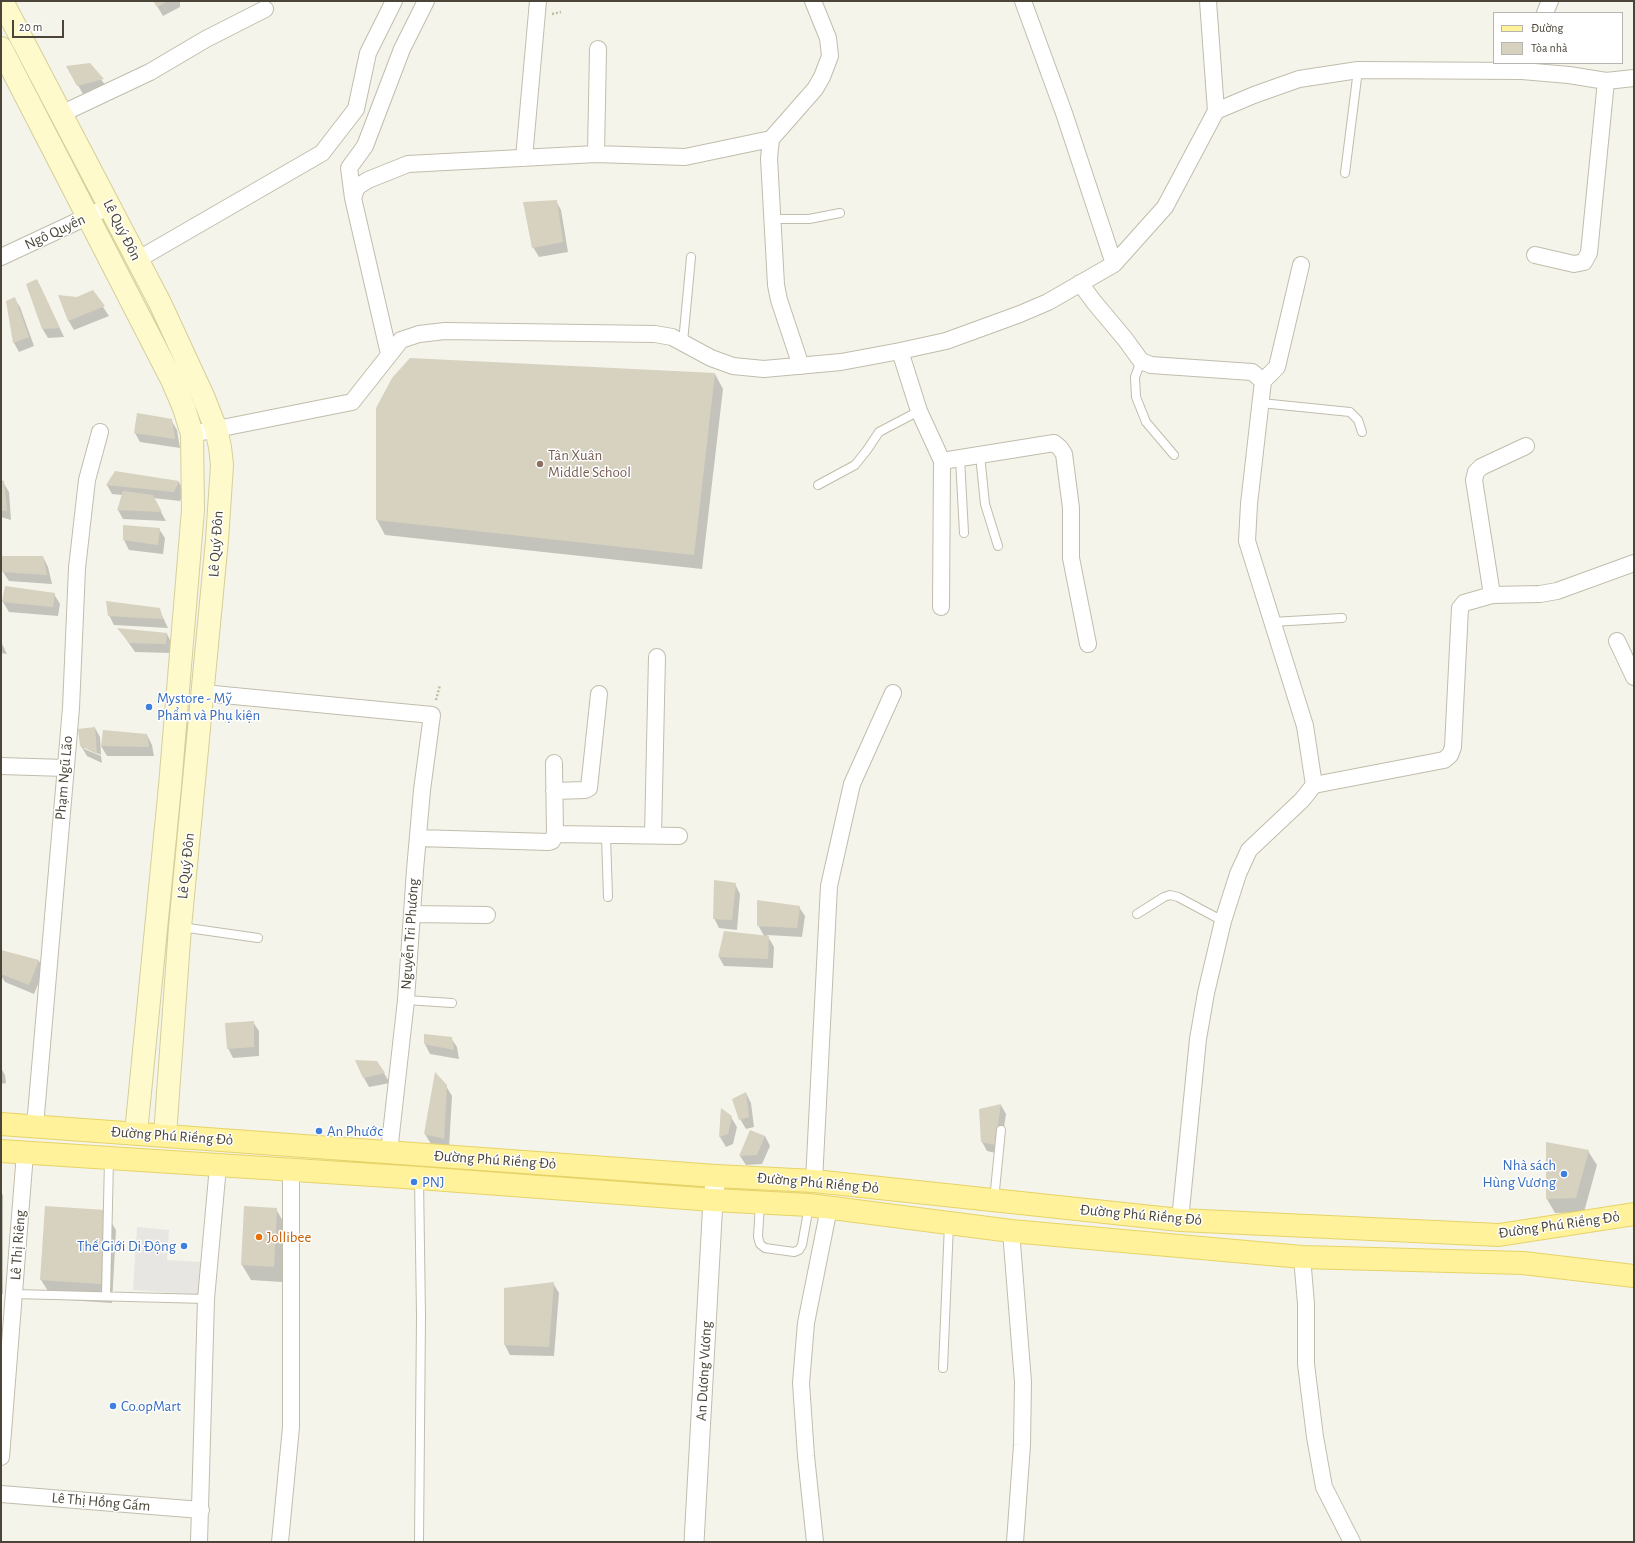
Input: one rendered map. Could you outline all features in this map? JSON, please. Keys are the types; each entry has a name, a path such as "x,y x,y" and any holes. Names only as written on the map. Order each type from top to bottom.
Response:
{"main road":[{"name":"Lê Quý Đôn","path":"2,1 110,206 166,317 203,396 216,429 220,446 222,465 216,554 180,927 165,1136"},
{"name":"Lê Quý Đôn","path":"1,48 172,380 184,408 192,434 193,510 170,786 136,1133"},
{"name":"Đường Phú Riềng Đỏ","path":"1,1124 716,1176 814,1181 1180,1220 1499,1235 1634,1214"},
{"path":"133,1160 136,1133"},
{"path":"164,1161 165,1136"},
{"name":"Đường Phú Riềng Đỏ","path":"1,1151 819,1206 1011,1231 1302,1257 1523,1262 1634,1276"}],"street":[{"path":"138,260 322,153 356,109 368,53 394,1"},
{"path":"389,354 353,198 349,168 365,146 402,49 426,1"},
{"path":"524,158 538,1"},
{"path":"801,366 779,300 776,285 769,158 771,139 815,89 822,77 830,56 828,38 813,1"},
{"path":"1022,1 1064,114 1114,264"},
{"path":"192,434 352,402 401,340 419,334 445,331 655,334 672,337 711,358 733,366 764,368 842,362 900,351 946,341 1020,314 1048,302 1114,264 1165,207 1216,111 1208,1"},
{"path":"1545,12 1550,1"},
{"path":"61,114 150,72 206,39 265,8"},
{"path":"596,154 598,49"},
{"path":"1216,111 1254,95 1299,79 1358,70 1524,67 1606,81 1634,78"},
{"path":"1535,255 1574,264 1584,262 1589,253 1606,81"},
{"path":"353,198 356,187 368,180 408,164 596,154 685,157 771,139"},
{"name":"Ngô Quyền","path":"1,257 110,206"},
{"path":"1301,265 1277,367 1263,381 1249,504 1247,541 1305,726 1314,785"},
{"path":"1080,283 1141,361 1151,365 1252,372 1263,381"},
{"path":"900,351 919,411 942,461 941,607"},
{"name":"Phạm Ngũ Lão","path":"34,1126 71,708 77,568 86,487 100,432"},
{"path":"942,461 1054,444 1060,448 1064,454 1071,508 1071,558 1088,644"},
{"path":"1492,594 1474,480 1476,472 1481,467 1526,446"},
{"path":"1180,1220 1198,1040 1208,986 1223,921 1238,874 1249,850 1302,800 1314,785 1444,760 1450,755 1453,747 1460,608 1464,603 1469,600 1492,594 1540,594 1557,591 1634,563"},
{"path":"1617,641 1634,677"},
{"path":"653,835 657,657"},
{"name":"Nguyễn Tri Phương","path":"203,693 432,716 422,790 406,1000 389,1152"},
{"path":"814,1181 829,886 852,784 893,693"},
{"path":"554,791 585,790 590,788 599,694"},
{"path":"418,838 549,842 554,838 555,834 554,763"},
{"path":"1,766 65,768"},
{"path":"555,834 679,836"},
{"path":"412,914 487,916"},
{"name":"Lê Thị Riêng","path":"1,1457 25,1153"},
{"path":"199,1542 206,1299 218,1166"},
{"path":"280,1542 291,1427 291,1170"},
{"name":"An Dương Vương","path":"694,1542 713,1200 716,1176"},
{"path":"815,1542 806,1456 801,1384 819,1206"},
{"path":"1011,1231 1023,1382 1022,1445 1015,1542"},
{"path":"1302,1257 1306,1304 1306,1364 1316,1444 1324,1487 1352,1542"},
{"name":"Lê Thị Hồng Gấm","path":"1,1494 201,1510"}],"lane":[{"path":"1345,173 1358,70"},
{"path":"773,219 810,219 840,213"},
{"path":"683,342 691,257"},
{"path":"1141,361 1135,377 1136,397 1146,422 1174,455"},
{"path":"1261,403 1350,412 1358,420 1362,432"},
{"path":"818,485 855,465 879,432 919,411"},
{"path":"980,455 985,504 998,546"},
{"path":"960,458 964,533"},
{"path":"1272,622 1342,618"},
{"path":"606,836 608,897"},
{"path":"1138,914 1164,897 1170,895 1178,897 1223,921"},
{"path":"180,927 258,938"},
{"path":"406,1000 452,1003"},
{"path":"994,1200 1001,1130"},
{"path":"106,1296 109,1158"},
{"path":"419,1178 421,1316 419,1542"},
{"path":"760,1202 758,1237 760,1244 765,1248 794,1252 799,1250 802,1245 819,1206"},
{"path":"943,1368 949,1223"},
{"path":"14,1294 206,1299"}],"shaded area":[{"path":"137,1227 169,1230 167,1260 202,1262 200,1295 133,1290"}],"building":[{"path":"153,1 168,1 157,7"},
{"path":"90,63 104,79 77,86 66,66"},
{"path":"557,200 563,242 532,248 523,202"},
{"path":"37,279 60,328 42,329 26,284"},
{"path":"93,290 105,306 68,321 58,295 77,297"},
{"path":"15,297 29,337 13,343 6,301"},
{"name":"Tân Xuân Middle School","path":"410,358 715,373 694,555 376,520 376,408 392,378"},
{"path":"137,413 172,419 175,439 134,433"},
{"path":"115,471 179,481 174,492 106,485"},
{"path":"1,480 4,481 7,511 1,510"},
{"path":"123,491 153,495 162,512 117,510"},
{"path":"123,525 160,528 158,545 123,540"},
{"path":"2,556 43,556 47,575 2,572"},
{"path":"5,586 55,593 53,607 2,602"},
{"path":"106,601 160,608 163,619 108,616"},
{"path":"117,628 167,633 166,644 129,643"},
{"path":"95,727 97,754 80,746 78,729"},
{"path":"103,730 147,734 149,747 101,746"},
{"path":"714,880 736,883 732,920 713,919"},
{"path":"757,900 800,906 797,928 757,926"},
{"path":"724,931 769,936 768,959 718,957"},
{"path":"1,950 39,960 29,985 1,974"},
{"path":"254,1021 254,1047 227,1049 225,1023"},
{"path":"424,1034 452,1037 454,1050 424,1044"},
{"path":"355,1060 377,1061 385,1073 363,1078"},
{"path":"435,1072 447,1085 444,1139 424,1134"},
{"path":"746,1092 749,1117 739,1120 732,1099"},
{"path":"1001,1104 995,1145 981,1142 979,1109"},
{"path":"721,1108 732,1116 728,1134 719,1137"},
{"path":"750,1130 765,1136 757,1155 739,1156"},
{"name":"Nhà sách Hùng Vương","path":"1546,1142 1589,1150 1576,1198 1546,1199"},
{"path":"45,1206 105,1210 101,1284 40,1280"},
{"name":"Jollibee","path":"244,1206 277,1208 274,1267 241,1265"},
{"path":"554,1282 549,1347 504,1345 504,1288"}],"place":[{"name":"Tân Xuân Middle School","path":"540,464"},
{"name":"Mystore - Mỹ Phẩm và Phụ kiện","path":"149,707"},
{"name":"An Phước","path":"319,1131"},
{"name":"Nhà sách Hùng Vương","path":"1564,1174"},
{"name":"PNJ","path":"414,1182"},
{"name":"Jollibee","path":"259,1237"},
{"name":"Thế Giới Di Động","path":"184,1246"},
{"name":"Co.opMart","path":"113,1406"}]}
